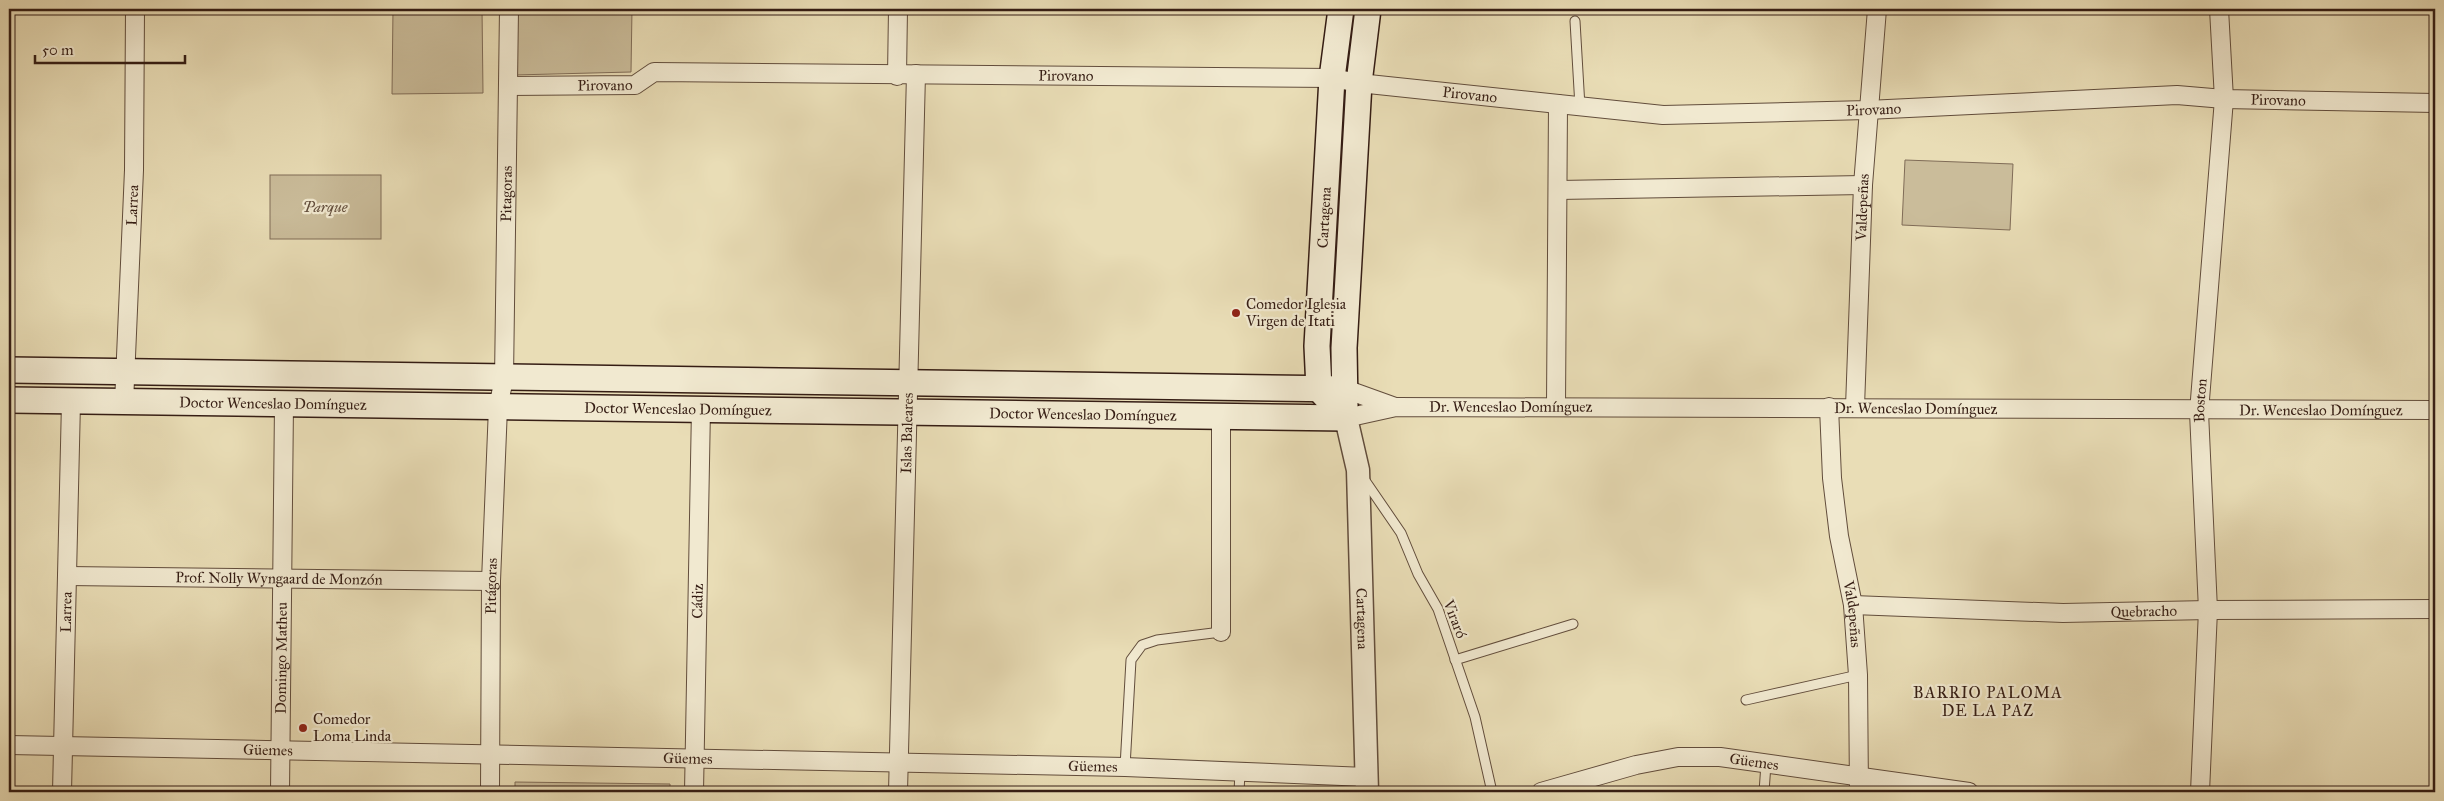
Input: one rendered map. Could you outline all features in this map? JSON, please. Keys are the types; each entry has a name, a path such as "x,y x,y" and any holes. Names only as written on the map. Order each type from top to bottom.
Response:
{"main road":[{"name":"Cartagena","path":"1341,9 1332,78 1317,346 1319,389 1346,418"},
{"name":"Cartagena","path":"1346,418 1344,348 1359,83 1368,9"},
{"name":"Doctor Wenceslao Domínguez","path":"9,370 504,379 1345,389"},
{"name":"Doctor Wenceslao Domínguez","path":"9,400 1346,418"}],"street":[{"name":"Larrea","path":"124,403 134,170 135,9"},
{"name":"Pitagoras","path":"504,379 509,9"},
{"path":"897,76 898,9"},
{"name":"Valdepeñas","path":"1856,407 1863,185 1867,110 1877,9"},
{"name":"Boston","path":"2200,792 2208,610 2199,412 2224,99 2219,9"},
{"name":"Pirovano","path":"509,86 635,85 654,72 897,76 916,74 1332,78 1359,83 1663,115 1867,110 2177,95 2224,99 2435,103"},
{"name":"Islas Baleares","path":"898,792 916,74"},
{"path":"1556,406 1558,104"},
{"path":"1558,190 1863,185"},
{"name":"Pitágoras","path":"490,792 491,580 498,406 504,379"},
{"name":"Dr. Wenceslao Domínguez","path":"1345,389 1396,407"},
{"name":"Larrea","path":"62,792 71,402"},
{"name":"Domingo Matheu","path":"280,792 284,404"},
{"name":"Dr. Wenceslao Domínguez","path":"1346,418 1396,407 1856,407 2199,412 2435,410"},
{"name":"Valdepeñas","path":"1829,407 1832,478 1839,536 1853,606 1858,675 1860,785"},
{"name":"Cádiz","path":"694,792 701,408"},
{"path":"1221,416 1221,632"},
{"name":"Cartagena","path":"1346,418 1358,470 1366,785"},
{"name":"Prof. Nolly Wyngaard de Monzón","path":"67,576 282,580 491,580"},
{"name":"Quebracho","path":"1853,606 2063,613 2208,610 2435,610"},
{"name":"Güemes","path":"9,745 1125,767 1240,772 1366,785"},
{"name":"Güemes","path":"1541,792 1636,764 1678,757 1720,757 1766,764 1860,785 1968,792"}],"lane":[{"path":"1575,20 1580,107"},
{"name":"Viraró","path":"1358,470 1401,533 1418,574 1438,609 1475,717 1492,792"},
{"path":"1455,660 1573,624"},
{"path":"1125,767 1132,660 1142,645 1157,640 1221,632"},
{"path":"1746,700 1858,675"},
{"path":"1764,792 1766,764"},
{"path":"1239,792 1240,772"}],"green space":[{"path":"393,9 482,9 483,93 392,94"},
{"path":"516,9 632,9 631,72 514,75"},
{"path":"1905,160 2013,164 2010,230 1902,225"},
{"name":"Parque","path":"270,175 381,175 381,239 270,239"},
{"path":"515,782 670,784 670,792 515,792"}],"place":[{"name":"Comedor Iglesia Virgen de Itati","path":"1236,313"},
{"name":"Comedor Loma Linda","path":"303,728"}],"district":[{"name":"BARRIO PALOMA DE LA PAZ","path":"1988,701"}]}
